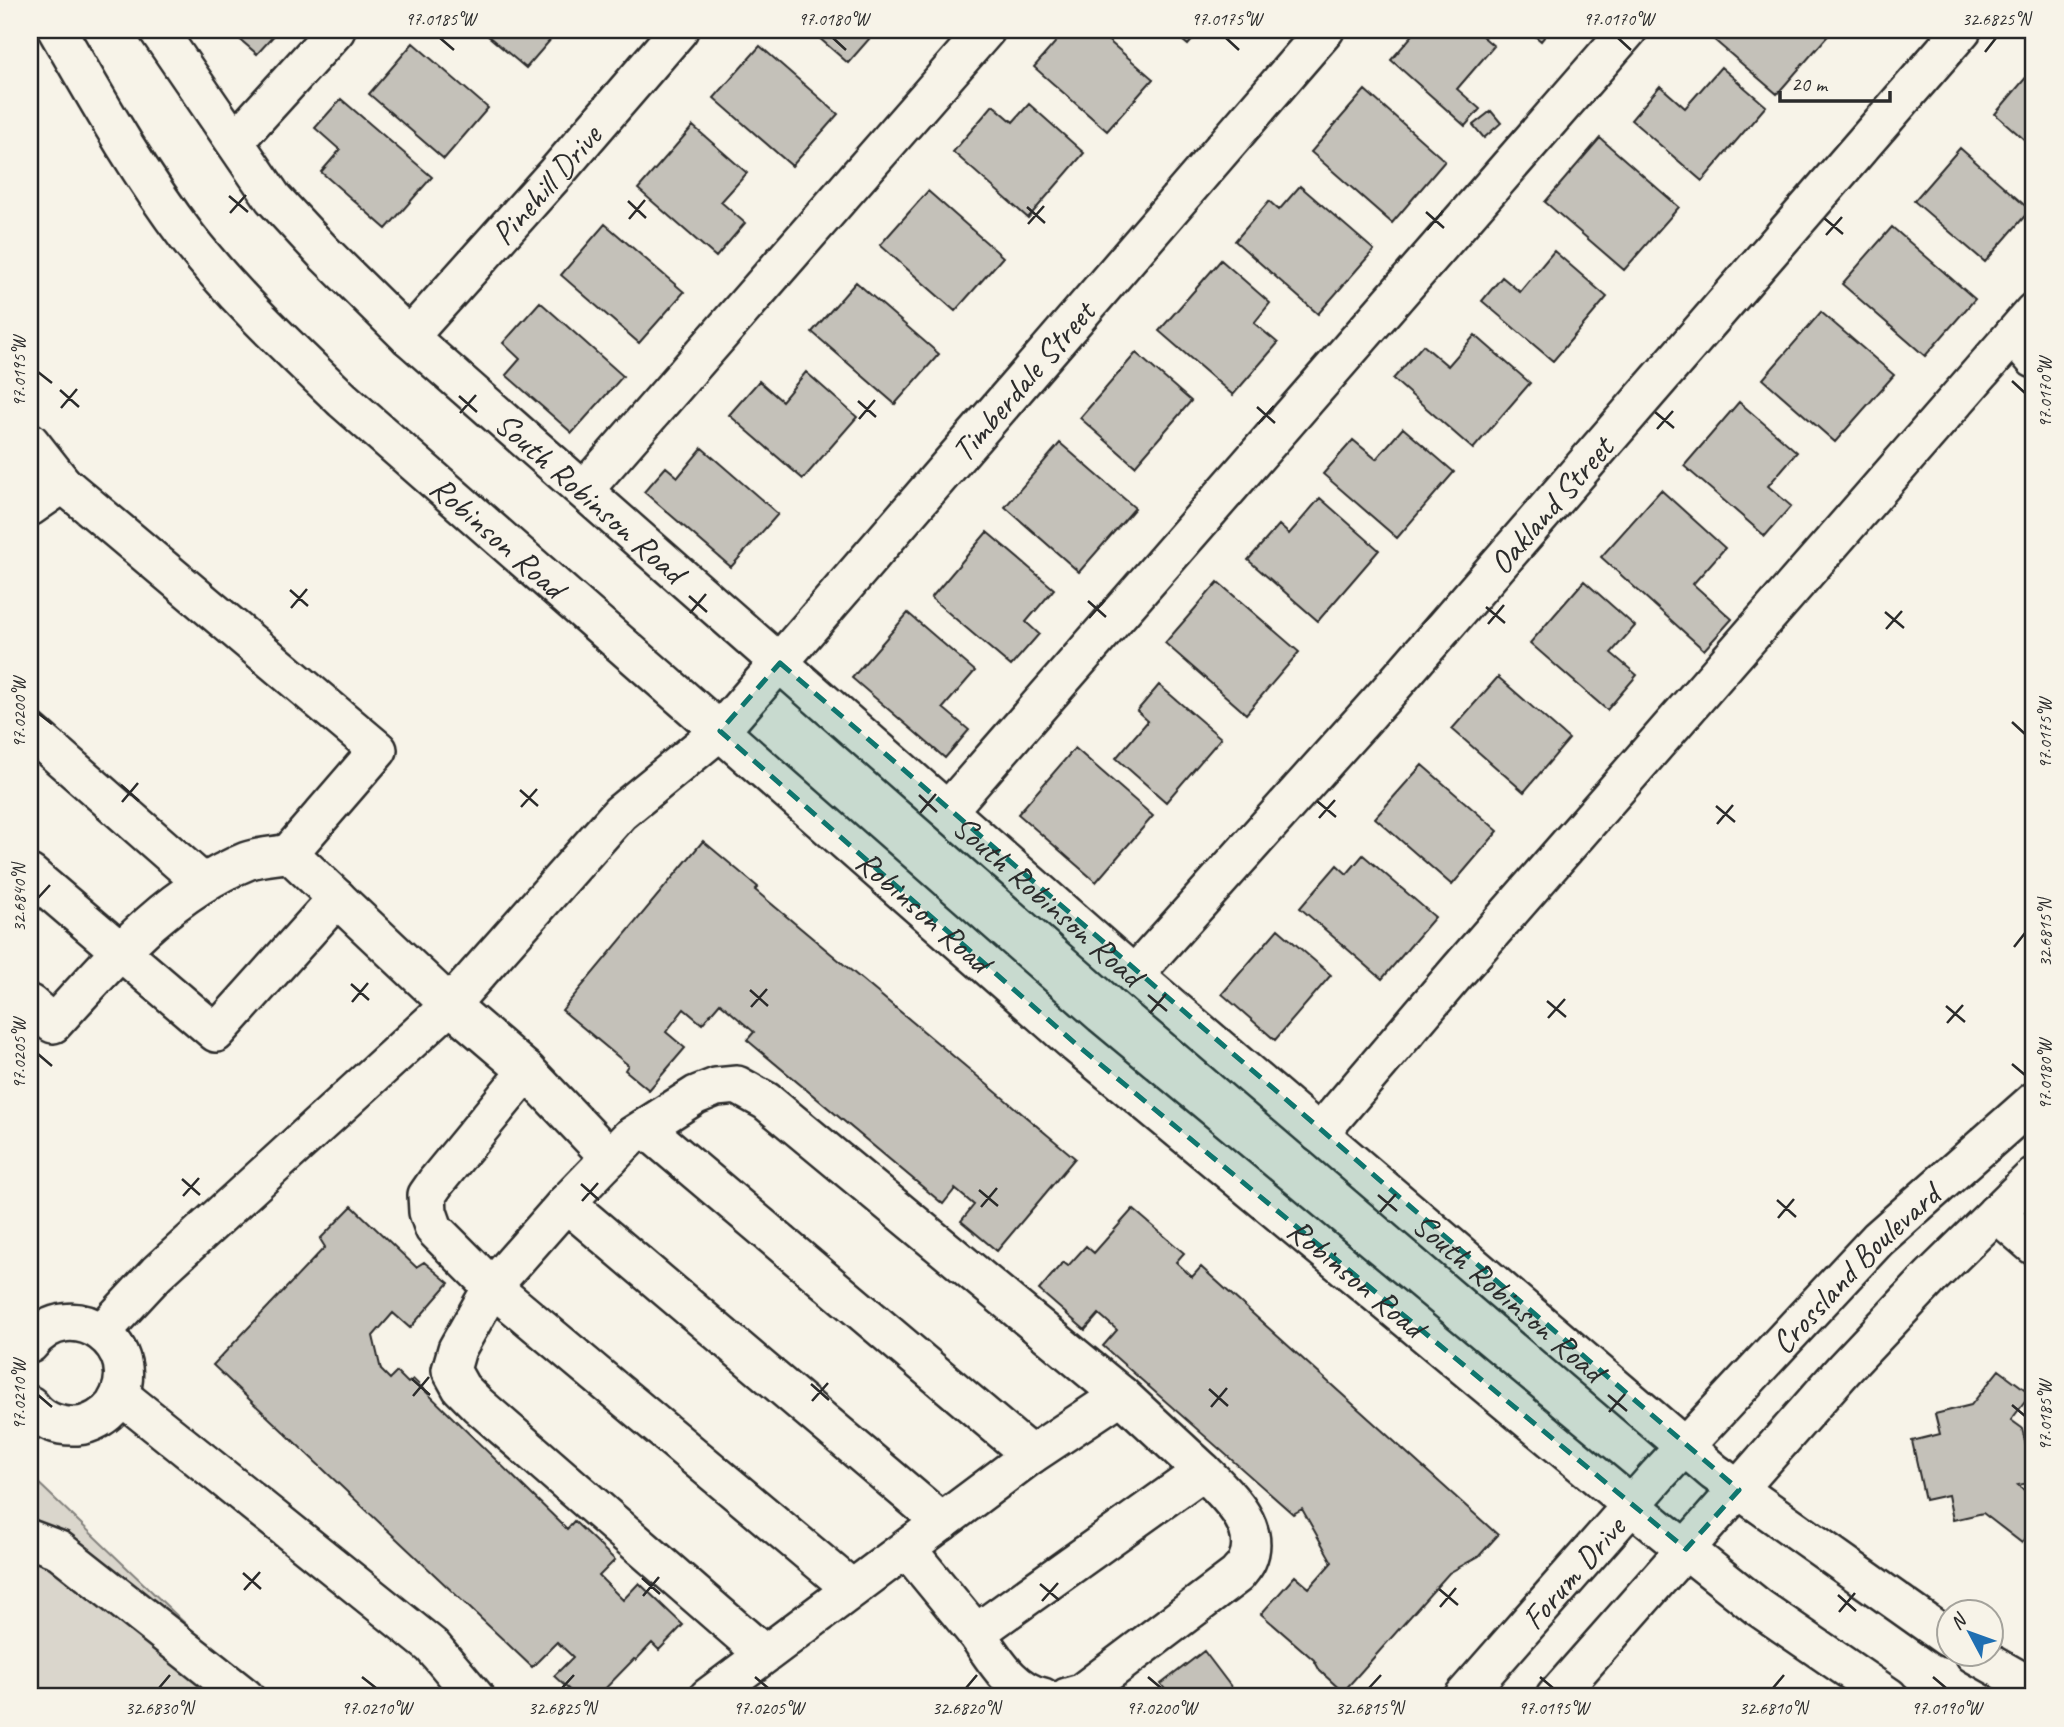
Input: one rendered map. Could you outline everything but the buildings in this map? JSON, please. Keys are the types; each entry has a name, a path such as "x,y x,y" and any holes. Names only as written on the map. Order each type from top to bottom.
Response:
{"street":[{"name":"Robinson Road","path":"57,30 130,157 189,239 265,325 343,400 1077,1045 1632,1506 1758,1607 1889,1697"},
{"name":"South Robinson Road","path":"158,30 273,198 409,337 1134,975 1685,1447 1739,1489 1934,1628"},
{"path":"235,141 336,30"},
{"name":"Pinehill Drive","path":"409,337 679,30"},
{"path":"584,491 986,30"},
{"name":"Timberdale Street","path":"102,1332 157,1272 450,1005 620,813 720,731 1325,30"},
{"path":"948,810 1628,30"},
{"name":"Oakland Street","path":"1134,975 1387,693 1962,30"},
{"path":"1319,1134 1458,971 2027,335"},
{"path":"30,442 64,484 378,750 289,853 249,860 203,883 138,933 53,1024 30,1004"},
{"path":"30,507 64,484"},
{"path":"30,731 203,883"},
{"path":"289,853 450,1005 527,1071 610,1157"},
{"path":"30,874 216,1032 338,898"},
{"path":"527,1071 427,1195 428,1212 434,1229 492,1287 851,1588"},
{"path":"764,1654 461,1388 451,1370 457,1349 492,1287 610,1157 630,1137 696,1095 716,1087 737,1084 766,1101 1121,1395 1235,1503 1245,1521 1251,1541 1248,1561 1237,1575 1081,1693 1067,1697"},
{"name":"Crossland Boulevard","path":"1685,1447 1878,1239 2034,1101"},
{"path":"645,1128 1031,1455"},
{"name":"Crossland Boulevard","path":"1739,1489 1872,1338 2034,1176"},
{"path":"566,1203 942,1522"},
{"path":"1996,1213 2034,1246"},
{"path":"30,1405 49,1422 82,1426 104,1414 120,1395 124,1377 122,1360 114,1344 102,1332 86,1324 69,1322 51,1326 32,1336"},
{"path":"120,1395 432,1646 475,1697"},
{"path":"708,1697 1031,1455 1121,1395"},
{"name":"Forum Drive","path":"1463,1697 1685,1447"},
{"path":"976,1633 1203,1471"},
{"name":"Forum Drive","path":"1555,1697 1739,1489"},
{"path":"30,1539 59,1550 245,1697"},
{"path":"907,1549 976,1633 1001,1669 1032,1695 1043,1697"},
{"path":"1999,1668 2034,1688"}],"highlighted area":[{"path":"780,663 1739,1490 1686,1549 1077,1045 720,731"}],"shaded area":[{"path":"30,1475 262,1697 30,1697"}]}
